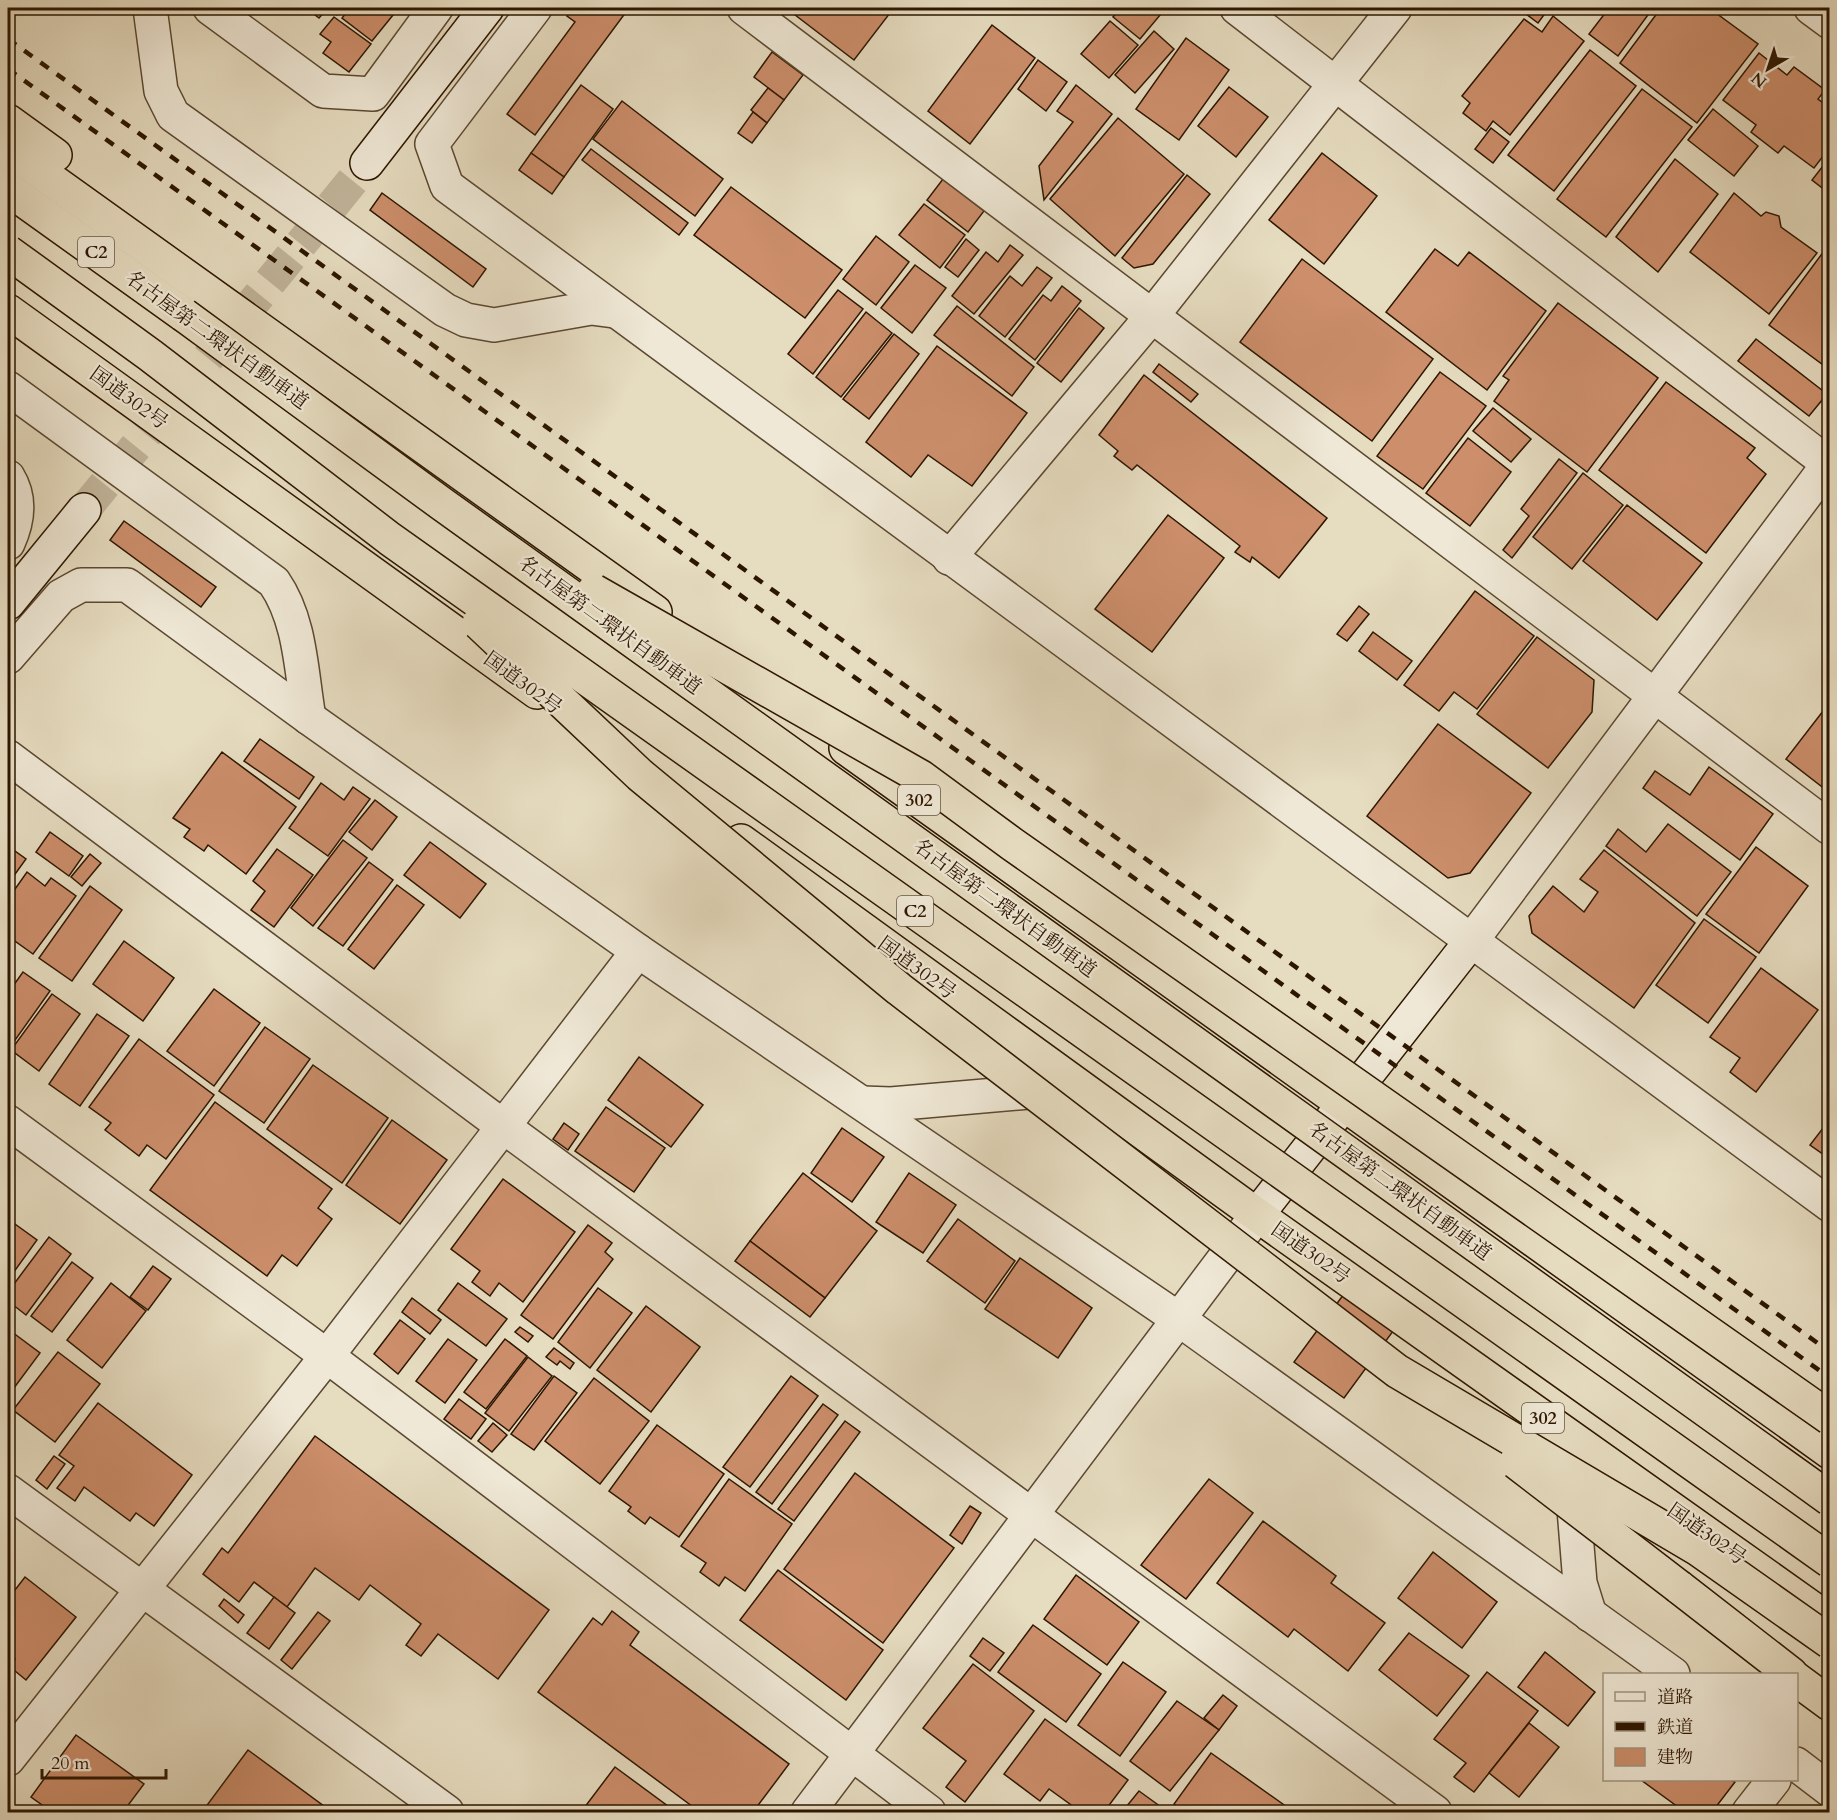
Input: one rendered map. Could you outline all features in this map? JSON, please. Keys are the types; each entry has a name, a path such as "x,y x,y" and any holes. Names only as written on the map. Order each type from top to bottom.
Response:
{"highway":[{"path":"8,121 278,314 462,474"},
{"name":"302","path":"8,149 1343,1103 1823,1436"},
{"name":"名古屋第二環状自動車道","path":"8,189 442,504 1830,1499"},
{"name":"C2","path":"8,252 150,355 390,539 1830,1561"},
{"name":"国道302号","path":"8,311 1257,1215 1830,1621"},
{"path":"8,331 238,497 465,640"},
{"path":"442,504 921,777 1823,1436"},
{"path":"390,539 640,775 862,958 1790,1673"},
{"path":"1396,1371 1698,1549 1830,1642"},
{"path":"1722,1543 1830,1633"},
{"path":"1798,1680 1830,1704"}],"street":[{"path":"150,8 156,68 162,91 174,115 445,310 466,320 494,325 591,308 614,310"},
{"path":"210,8 323,91 373,94 436,8"},
{"path":"367,163 488,8"},
{"path":"536,8 432,144 447,186 1830,1205"},
{"path":"744,8 1830,828"},
{"path":"808,1812 1177,1318 1472,940 1829,464 1237,8"},
{"path":"949,558 1152,316 1395,8"},
{"path":"1811,8 1830,22"},
{"path":"8,388 274,582 286,599 292,617 309,718"},
{"path":"8,477 18,501 15,522 8,543"},
{"path":"8,603 84,510"},
{"path":"8,657 61,596 81,585 127,585 309,718 638,951 1177,1318 1672,1673"},
{"path":"8,757 504,1127 1435,1812"},
{"path":"8,1759 141,1588 327,1356 638,951"},
{"path":"861,1103 891,1104 1080,1087"},
{"path":"8,1122 327,1356 852,1756 929,1812"},
{"path":"1568,1436 1580,1583 1590,1615"},
{"path":"8,1491 447,1812"},
{"path":"1798,1765 1830,1790"},
{"path":"1749,1812 1772,1781"}],"building":[{"path":"306,8 328,8 319,18"},
{"path":"328,8 342,8 337,15"},
{"path":"350,8 384,8 393,15 372,41 342,18"},
{"path":"573,8 629,8 535,135 507,114 575,22 567,16"},
{"path":"786,8 883,8 890,13 854,60"},
{"path":"1120,8 1166,8 1140,39 1113,17"},
{"path":"1518,8 1549,8 1538,23"},
{"path":"1609,8 1653,8 1618,56 1589,34"},
{"path":"1661,8 1709,8 1758,44 1697,123 1620,63"},
{"path":"1553,16 1584,41 1510,135 1493,121 1486,131 1463,113 1470,103 1462,96 1524,19 1542,32"},
{"path":"334,17 371,44 349,72 323,53 331,42 320,34"},
{"path":"1110,21 1138,45 1109,78 1081,54"},
{"path":"992,25 1035,58 970,144 928,111"},
{"path":"1154,31 1174,49 1135,93 1115,75"},
{"path":"1186,38 1229,70 1179,140 1136,109"},
{"path":"1590,50 1636,86 1554,191 1508,155"},
{"path":"772,52 803,75 784,100 754,77"},
{"path":"1759,53 1787,75 1794,67 1825,90 1818,99 1830,108 1830,147 1814,168 1784,146 1778,153 1751,132 1756,125 1723,100"},
{"path":"1038,60 1067,82 1046,111 1018,89"},
{"path":"581,85 613,109 564,177 531,153"},
{"path":"1076,85 1112,114 1044,200 1039,166 1073,122 1057,111"},
{"path":"1229,87 1268,117 1236,157 1198,126"},
{"path":"768,88 784,100 767,123 751,110"},
{"path":"1642,89 1692,127 1606,237 1557,199"},
{"path":"622,101 723,179 695,216 593,139"},
{"path":"1713,109 1758,146 1734,176 1688,140"},
{"path":"753,112 767,123 752,143 738,133"},
{"path":"1118,118 1184,174 1115,256 1050,199"},
{"path":"1491,128 1509,142 1493,163 1475,149"},
{"path":"591,149 688,223 679,235 582,160"},
{"path":"531,153 564,177 552,194 519,170"},
{"path":"1322,153 1377,196 1324,264 1269,220"},
{"path":"1830,157 1830,194 1812,180"},
{"path":"1675,159 1718,194 1658,272 1616,237"},
{"path":"1187,175 1210,194 1153,264 1134,268 1122,258"},
{"path":"943,179 984,211 968,232 927,200"},
{"path":"731,187 842,270 805,318 694,235"},
{"path":"382,193 486,269 473,287 370,210"},
{"path":"1734,193 1761,216 1766,212 1779,216 1781,227 1817,253 1769,314 1690,252"},
{"path":"924,204 965,235 940,268 899,235"},
{"path":"876,236 909,262 876,305 843,279"},
{"path":"966,239 979,250 958,277 945,267"},
{"path":"1830,243 1830,370 1769,325"},
{"path":"1010,245 1023,255 974,314 952,296 986,252 998,262"},
{"path":"1435,249 1458,266 1469,252 1546,311 1487,390 1386,312"},
{"path":"1302,259 1433,359 1372,441 1240,342"},
{"path":"915,265 946,288 912,333 881,308"},
{"path":"1037,267 1052,278 1005,337 979,316 1010,276 1022,286"},
{"path":"1062,286 1081,301 1035,360 1009,339 1043,295 1051,301"},
{"path":"838,290 863,309 813,374 788,354"},
{"path":"1558,303 1658,378 1587,472 1494,401 1509,380 1503,376"},
{"path":"957,306 1034,367 1012,396 934,335"},
{"path":"1079,308 1104,328 1061,382 1037,363"},
{"path":"866,312 892,333 841,397 816,377"},
{"path":"894,334 919,354 869,419 843,399"},
{"path":"1756,339 1827,394 1809,416 1738,361"},
{"path":"937,346 1027,413 972,486 928,455 911,477 866,442"},
{"path":"1159,364 1198,394 1191,402 1153,372"},
{"path":"1440,372 1486,406 1423,489 1377,456"},
{"path":"1144,375 1327,518 1279,578 1252,557 1250,562 1235,552 1240,546 1137,465 1132,470 1114,456 1118,451 1099,435"},
{"path":"1666,382 1755,448 1747,458 1766,474 1706,553 1599,470"},
{"path":"1493,408 1531,439 1511,462 1473,431"},
{"path":"1468,438 1511,472 1470,526 1426,493"},
{"path":"1559,459 1577,473 1512,558 1503,550 1529,516 1521,509"},
{"path":"1583,473 1623,505 1572,569 1533,537"},
{"path":"1627,505 1702,563 1657,620 1583,561"},
{"path":"1168,515 1224,558 1152,652 1095,609"},
{"path":"124,521 216,587 201,607 110,540"},
{"path":"1475,591 1534,636 1477,709 1454,692 1439,711 1404,685"},
{"path":"1359,606 1369,614 1347,641 1337,634"},
{"path":"1373,632 1412,661 1397,680 1359,651"},
{"path":"1537,637 1594,680 1592,712 1548,768 1477,714"},
{"path":"1830,702 1830,793 1786,759"},
{"path":"1438,724 1531,793 1470,873 1448,878 1367,816"},
{"path":"260,739 314,777 299,799 244,761"},
{"path":"222,752 296,807 246,874 208,845 204,851 184,837 190,829 173,818"},
{"path":"1709,767 1773,814 1740,860 1643,788 1655,771 1690,795"},
{"path":"321,783 344,800 353,787 370,799 328,856 289,828"},
{"path":"375,800 397,817 372,850 349,832"},
{"path":"1668,824 1731,872 1697,916 1606,846 1618,829 1646,852"},
{"path":"50,832 83,856 69,876 36,852"},
{"path":"343,840 367,858 313,926 291,908"},
{"path":"430,842 486,884 460,918 404,875"},
{"path":"8,846 26,859 8,884"},
{"path":"1756,847 1808,886 1759,953 1706,914"},
{"path":"277,849 313,875 274,927 251,910 265,891 253,881"},
{"path":"1604,850 1695,923 1634,1008 1532,933 1529,916 1553,886 1584,912 1598,892 1580,879"},
{"path":"90,854 101,863 82,886 71,877"},
{"path":"369,862 393,880 343,946 318,928"},
{"path":"27,872 45,886 51,878 76,896 33,954 8,936 8,899"},
{"path":"397,885 424,905 374,969 348,949"},
{"path":"90,886 122,910 72,981 39,958"},
{"path":"1704,919 1756,957 1708,1023 1656,985"},
{"path":"124,941 174,978 143,1021 93,984"},
{"path":"1761,968 1818,1010 1756,1092 1730,1072 1740,1058 1710,1037"},
{"path":"23,972 50,991 8,1050 8,993"},
{"path":"214,989 260,1023 214,1086 167,1051"},
{"path":"52,994 80,1014 39,1071 11,1050"},
{"path":"97,1014 129,1036 80,1106 49,1084"},
{"path":"265,1027 310,1059 264,1123 219,1091"},
{"path":"139,1039 214,1095 166,1159 147,1145 139,1156 105,1130 111,1123 89,1107"},
{"path":"639,1057 703,1105 671,1147 608,1100"},
{"path":"313,1065 388,1118 342,1183 267,1129"},
{"path":"215,1102 332,1189 318,1208 332,1219 297,1266 282,1255 267,1276 150,1190"},
{"path":"606,1107 665,1148 634,1192 575,1151"},
{"path":"1830,1119 1830,1159 1810,1145"},
{"path":"392,1120 447,1160 400,1224 346,1185"},
{"path":"564,1123 579,1134 568,1150 553,1139"},
{"path":"842,1128 884,1157 852,1202 811,1173"},
{"path":"803,1173 877,1231 825,1298 750,1241"},
{"path":"909,1173 956,1205 923,1253 876,1222"},
{"path":"503,1179 575,1232 523,1302 499,1283 490,1296 472,1282 480,1271 451,1249"},
{"path":"8,1219 37,1240 8,1280"},
{"path":"958,1219 1015,1261 985,1303 927,1261"},
{"path":"588,1225 612,1243 605,1252 613,1259 553,1339 521,1315"},
{"path":"49,1237 71,1254 26,1315 8,1301 8,1292"},
{"path":"750,1241 825,1298 810,1317 735,1261"},
{"path":"1020,1258 1092,1308 1058,1358 985,1309"},
{"path":"72,1262 93,1278 52,1332 31,1316"},
{"path":"153,1266 171,1279 148,1310 130,1297"},
{"path":"111,1283 146,1311 102,1368 67,1340"},
{"path":"458,1283 507,1319 486,1346 438,1310"},
{"path":"1349,1287 1399,1323 1344,1398 1294,1362"},
{"path":"598,1288 632,1313 590,1368 558,1342"},
{"path":"412,1298 441,1320 430,1334 402,1312"},
{"path":"646,1306 700,1347 651,1412 597,1370"},
{"path":"400,1320 425,1339 398,1374 374,1354"},
{"path":"520,1327 533,1336 528,1342 515,1332"},
{"path":"8,1329 40,1353 8,1396"},
{"path":"448,1339 477,1360 445,1403 416,1381"},
{"path":"505,1339 527,1356 486,1409 464,1392"},
{"path":"554,1348 574,1363 570,1369 560,1361 557,1365 546,1357"},
{"path":"58,1352 100,1384 55,1442 13,1410"},
{"path":"528,1357 552,1376 509,1431 485,1413"},
{"path":"554,1376 577,1393 534,1450 511,1434"},
{"path":"791,1376 818,1396 750,1487 723,1467"},
{"path":"594,1378 649,1421 600,1484 545,1441"},
{"path":"459,1399 486,1419 471,1439 444,1419"},
{"path":"98,1403 192,1475 154,1526 136,1513 130,1521 84,1487 75,1501 57,1488 74,1466 59,1455"},
{"path":"823,1404 838,1415 772,1504 756,1492"},
{"path":"845,1421 860,1432 794,1521 778,1509"},
{"path":"493,1423 507,1435 492,1452 478,1441"},
{"path":"657,1425 724,1474 679,1537 650,1517 645,1524 628,1511 631,1507 609,1491"},
{"path":"315,1436 549,1610 498,1679 438,1634 421,1656 406,1645 421,1624 370,1585 359,1600 315,1568 287,1607 254,1582 239,1602 203,1574 222,1548 228,1553"},
{"path":"54,1456 65,1464 47,1489 36,1480"},
{"path":"855,1473 954,1548 883,1643 784,1569"},
{"path":"729,1479 792,1524 745,1591 725,1577 719,1586 700,1572 706,1563 681,1546"},
{"path":"1209,1479 1253,1513 1186,1599 1141,1565"},
{"path":"970,1506 981,1513 962,1544 950,1535"},
{"path":"1263,1521 1336,1576 1331,1583 1385,1623 1348,1671 1294,1629 1288,1637 1217,1583"},
{"path":"1433,1552 1497,1602 1462,1648 1398,1598"},
{"path":"778,1570 883,1650 846,1700 740,1620"},
{"path":"1076,1575 1139,1622 1107,1665 1044,1619"},
{"path":"25,1577 76,1617 26,1680 9,1666 15,1659 8,1653 8,1599"},
{"path":"274,1597 295,1613 269,1649 247,1633"},
{"path":"224,1599 244,1615 238,1623 219,1606"},
{"path":"612,1611 639,1632 630,1645 789,1764 753,1812 700,1812 538,1692 593,1618 602,1625"},
{"path":"318,1612 330,1621 292,1669 281,1660"},
{"path":"1033,1625 1101,1674 1066,1722 998,1672"},
{"path":"1409,1633 1469,1676 1437,1716 1379,1670"},
{"path":"983,1638 1004,1653 990,1671 970,1656"},
{"path":"1545,1652 1595,1692 1568,1726 1518,1687"},
{"path":"1123,1662 1166,1692 1120,1756 1078,1725"},
{"path":"973,1664 1034,1711 965,1802 946,1787 966,1761 923,1728"},
{"path":"1487,1672 1538,1711 1474,1792 1454,1777 1466,1763 1434,1739"},
{"path":"1223,1695 1237,1706 1219,1730 1204,1718"},
{"path":"1177,1701 1219,1730 1170,1791 1130,1761"},
{"path":"1045,1719 1128,1780 1104,1812 1081,1812 1049,1789 1040,1801 1004,1774"},
{"path":"1529,1723 1559,1747 1519,1797 1489,1773"},
{"path":"76,1735 144,1784 123,1812 52,1812 31,1797"},
{"path":"248,1750 332,1812 202,1812"},
{"path":"1211,1753 1294,1812 1185,1812 1174,1804"},
{"path":"615,1767 676,1812 581,1812"},
{"path":"1642,1781 1735,1782 1712,1812 1685,1812"},
{"path":"1139,1791 1168,1812 1122,1812"}],"tunnel":[{"path":"84,510 367,163"}],"railway":[{"path":"8,39 1830,1352"},
{"path":"8,69 1830,1378"}]}
